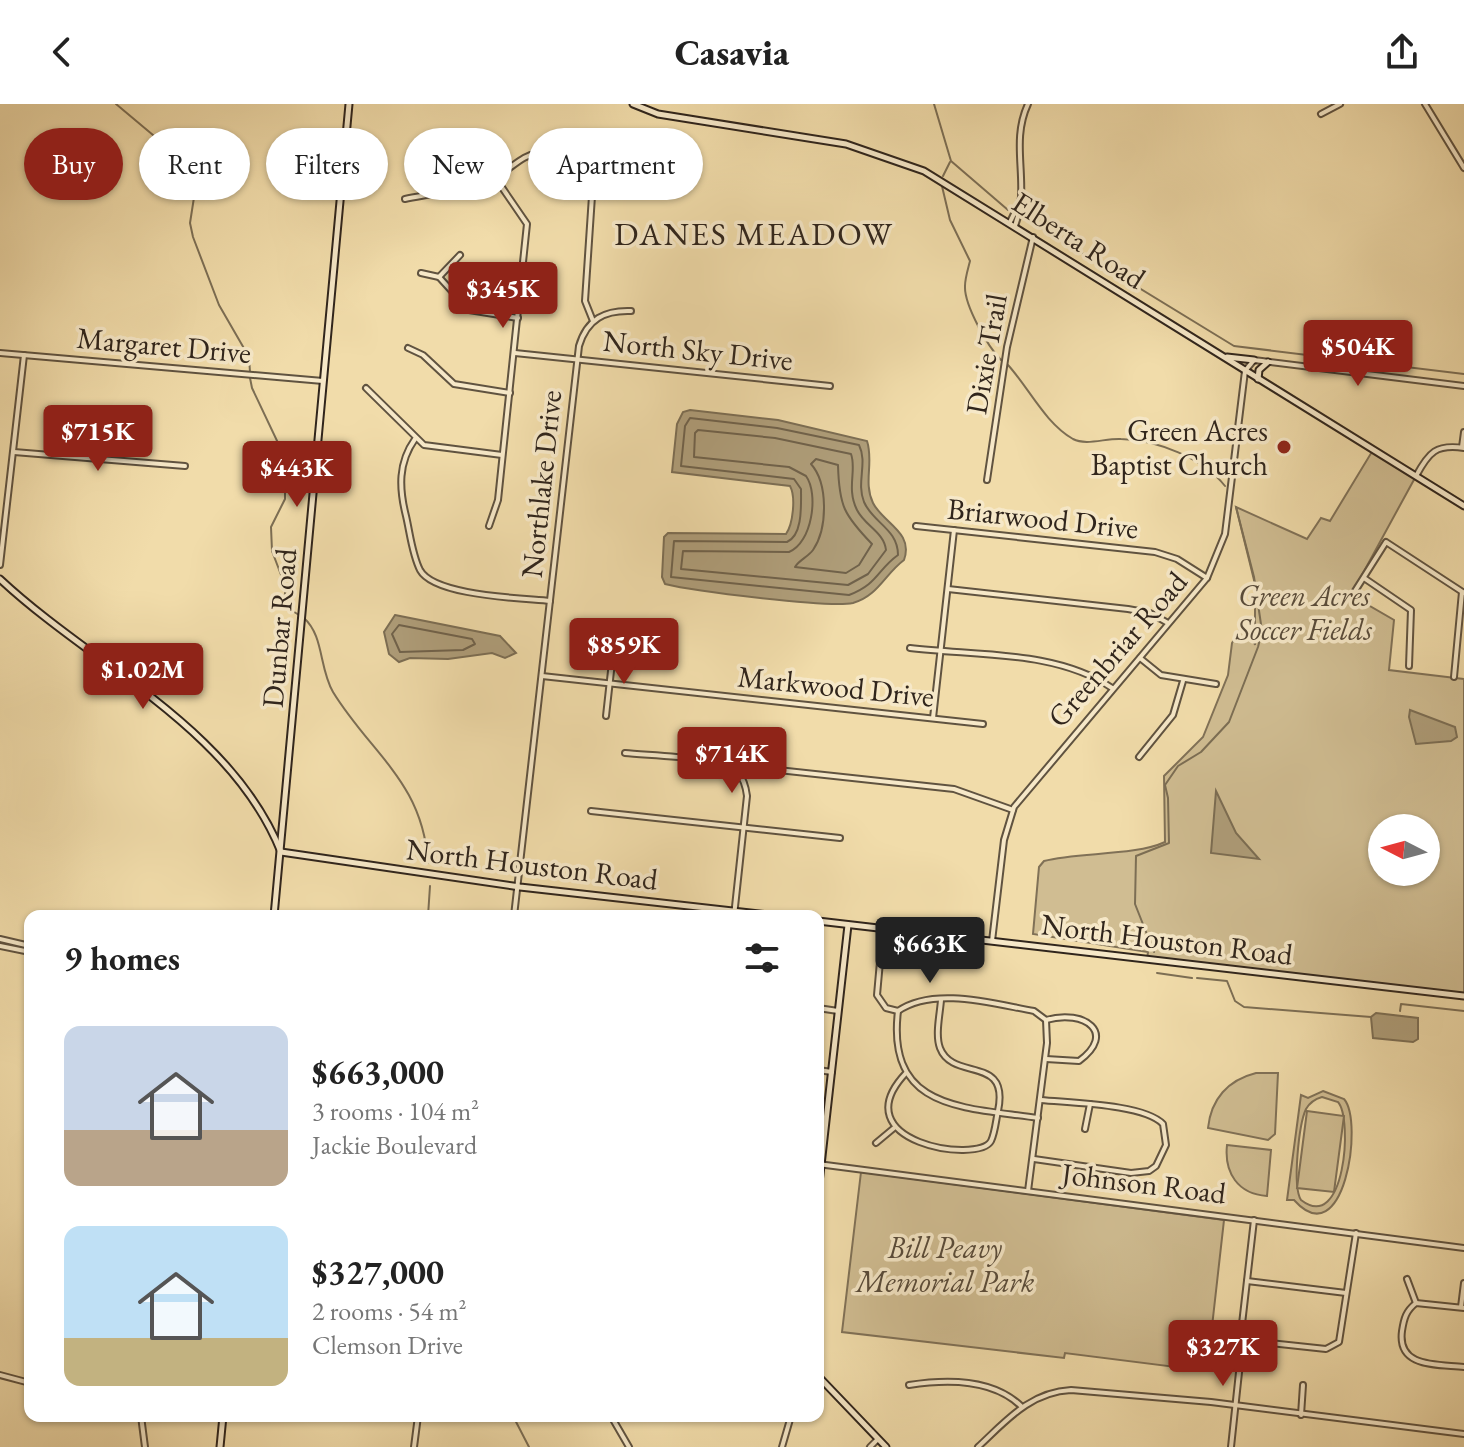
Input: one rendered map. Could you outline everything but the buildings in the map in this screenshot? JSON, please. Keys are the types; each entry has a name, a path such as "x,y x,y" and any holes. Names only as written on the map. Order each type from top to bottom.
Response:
{"street":[{"name":"Dunbar Road","path":"275,910 349,104"},
{"name":"Elberta Road","path":"633,104 658,114 866,149 924,171 1464,506"},
{"path":"1012,224 1023,204 1019,137 1028,104"},
{"path":"1321,114 1340,104"},
{"path":"1425,104 1464,168"},
{"path":"512,165 524,156 544,152 561,160 584,181 594,205 585,301 593,321 616,311 631,311"},
{"path":"489,526 496,512 527,224 511,200"},
{"name":"Dixie Trail","path":"987,480 1007,347 1033,237"},
{"path":"439,277 460,255"},
{"path":"421,273 439,277 469,310 518,318"},
{"name":"Northlake Drive","path":"515,910 576,360 581,339 593,321"},
{"path":"408,348 423,355 454,384 510,393"},
{"name":"Margaret Drive","path":"0,353 323,381"},
{"name":"North Sky Drive","path":"515,353 830,386"},
{"path":"0,565 24,355"},
{"path":"1223,357 1464,386"},
{"path":"1245,371 1254,360"},
{"path":"1258,380 1259,370 1268,362"},
{"name":"Greenbriar Road","path":"992,941 1004,840 1013,810 1025,789 1207,578 1225,534 1245,371"},
{"path":"366,388 415,439 431,448 502,455"},
{"path":"1416,476 1428,454 1439,447 1463,448 1464,432"},
{"path":"415,439 404,458 400,488 421,571 436,583 455,589 550,601"},
{"path":"14,452 185,466"},
{"name":"Briarwood Drive","path":"916,526 1162,554 1207,578"},
{"path":"933,718 954,530"},
{"path":"1355,591 1386,542 1463,593 1454,677"},
{"path":"1363,578 1411,610 1409,666"},
{"path":"0,579 206,744 239,782 273,831 281,852"},
{"path":"948,589 1128,609 1150,613 1168,623"},
{"path":"910,648 1061,664 1088,673 1112,688"},
{"path":"606,716 613,653"},
{"path":"1140,658 1161,675 1216,684"},
{"name":"Markwood Drive","path":"542,676 983,724"},
{"path":"1139,757 1173,715 1183,681"},
{"path":"625,753 719,763 741,776 747,796 734,910"},
{"path":"741,776 760,768 954,789 970,792 1013,810"},
{"path":"591,811 840,838"},
{"name":"North Houston Road","path":"281,852 520,887 709,910"},
{"name":"North Houston Road","path":"824,922 1464,996"},
{"path":"824,1118 848,925"},
{"path":"883,928 877,995 886,1008 898,1011 921,999 941,1000 1034,1011 1046,1020"},
{"path":"0,939 24,945"},
{"path":"0,946 24,951"},
{"path":"906,1073 892,1093 889,1116 894,1128 923,1143 970,1149 986,1146 991,1141 999,1088 984,1071 957,1065 940,1048 941,1000"},
{"path":"824,1009 838,1011"},
{"path":"898,1011 897,1047 906,1073 922,1091 936,1100 1038,1118"},
{"path":"1046,1020 1065,1015 1083,1018 1092,1027 1094,1040 1091,1050 1079,1061 1046,1059"},
{"path":"1028,1191 1046,1059 1046,1020"},
{"path":"824,1071 832,1072"},
{"path":"1033,1159 1131,1173 1149,1171 1163,1156 1166,1134 1157,1117 1090,1104 1041,1100"},
{"path":"1085,1129 1090,1104"},
{"path":"876,1143 894,1128"},
{"name":"Johnson Road","path":"824,1165 1464,1248"},
{"path":"1252,1341 1242,1324 1254,1220"},
{"path":"1252,1341 1326,1349 1339,1342 1343,1332 1356,1233"},
{"path":"1407,1279 1416,1303"},
{"path":"1247,1281 1346,1293"},
{"path":"1416,1303 1462,1307 1464,1283"},
{"path":"1416,1303 1404,1316 1401,1340 1405,1354 1420,1362 1464,1367"},
{"path":"1231,1447 1240,1363 1252,1341"},
{"path":"1397,1360 1405,1354"},
{"path":"0,1375 24,1381"},
{"path":"909,1385 937,1380 999,1388 1021,1406"},
{"path":"824,1382 886,1447"},
{"path":"1301,1415 1303,1385"},
{"path":"979,1447 1021,1406 1056,1391 1071,1390 1464,1434"},
{"path":"142,1422 145,1447"},
{"path":"220,1447 222,1422"},
{"path":"414,1447 417,1422"},
{"path":"614,1422 629,1447"},
{"path":"782,1447 789,1422"},
{"path":"870,1447 878,1439"}],"green space":[{"name":"Green Acres Soccer Fields","path":"1373,450 1416,476 1351,595 1394,620 1389,670 1464,679 1464,996 1147,959 1148,952 1033,934 1039,867 1044,861 1138,850 1165,842 1164,776 1203,737 1228,675 1232,643 1241,628 1251,633 1255,645 1255,584 1236,507 1307,539 1321,518 1330,521"},
{"path":"1256,1073 1278,1073 1275,1134 1268,1140 1208,1128 1213,1108 1223,1092 1237,1080"},
{"path":"1323,1091 1344,1099 1350,1112 1352,1132 1345,1179 1337,1199 1326,1211 1311,1213 1294,1200 1287,1200 1301,1095 1308,1098","holes":["1322,1097 1338,1102 1345,1129 1342,1170 1336,1188 1327,1201 1316,1206 1301,1200 1298,1193 1301,1128 1306,1109 1313,1101"]},
{"path":"1307,1111 1344,1116 1334,1192 1297,1188"},
{"path":"1227,1145 1271,1150 1267,1196 1248,1191 1235,1180 1228,1164"},
{"name":"Bill Peavy Memorial Park","path":"861,1172 1224,1220 1207,1371 1065,1353 1064,1358 842,1332"}],"water":[{"path":"690,410 778,420 867,441 870,495 878,510 905,542 904,560 875,590 853,603 790,601 665,584 662,577 664,537 668,533 786,534 792,517 790,486 672,472 677,424 683,412"},
{"path":"395,615 500,636 516,653 505,658 492,653 448,659 410,658 399,662 389,654 384,632"},
{"path":"1410,710 1455,727 1457,737 1451,741 1416,744"},
{"path":"1216,791 1236,833 1259,859 1211,853"},
{"path":"1376,1013 1418,1018 1418,1039 1413,1042 1373,1038 1371,1017"}],"waterway":[{"path":"116,104 178,156 195,191 190,223 193,237 219,305 249,357 250,372"},
{"path":"934,104 951,161 1008,210"},
{"path":"943,176 950,162"},
{"path":"941,182 950,220 970,261 965,286 968,304 984,336 1001,360"},
{"path":"1023,217 1234,346 1464,374"},
{"path":"1008,365 1046,415 1073,439 1084,442 1135,440 1164,447 1205,467 1225,486"},
{"path":"250,378 279,445 285,469 285,499 271,527 272,551 286,588 283,605 299,615"},
{"path":"1154,952 1135,904 1136,856 1169,843 1165,785 1178,766 1201,752 1229,722 1262,631 1254,577 1236,507"},
{"path":"304,618 315,634 333,692 406,790 424,835 428,863"},
{"path":"428,910 430,886"},
{"path":"1157,973 1192,978"},
{"path":"1197,978 1227,981 1235,1001 1244,1007 1371,1017"},
{"path":"1400,1011 1401,1004 1464,1011"},
{"path":"516,1422 529,1447"}],"place":[{"name":"Green Acres Baptist Church","path":"1284,447"}],"district":[{"name":"DANES MEADOW","path":"754,234"}]}
